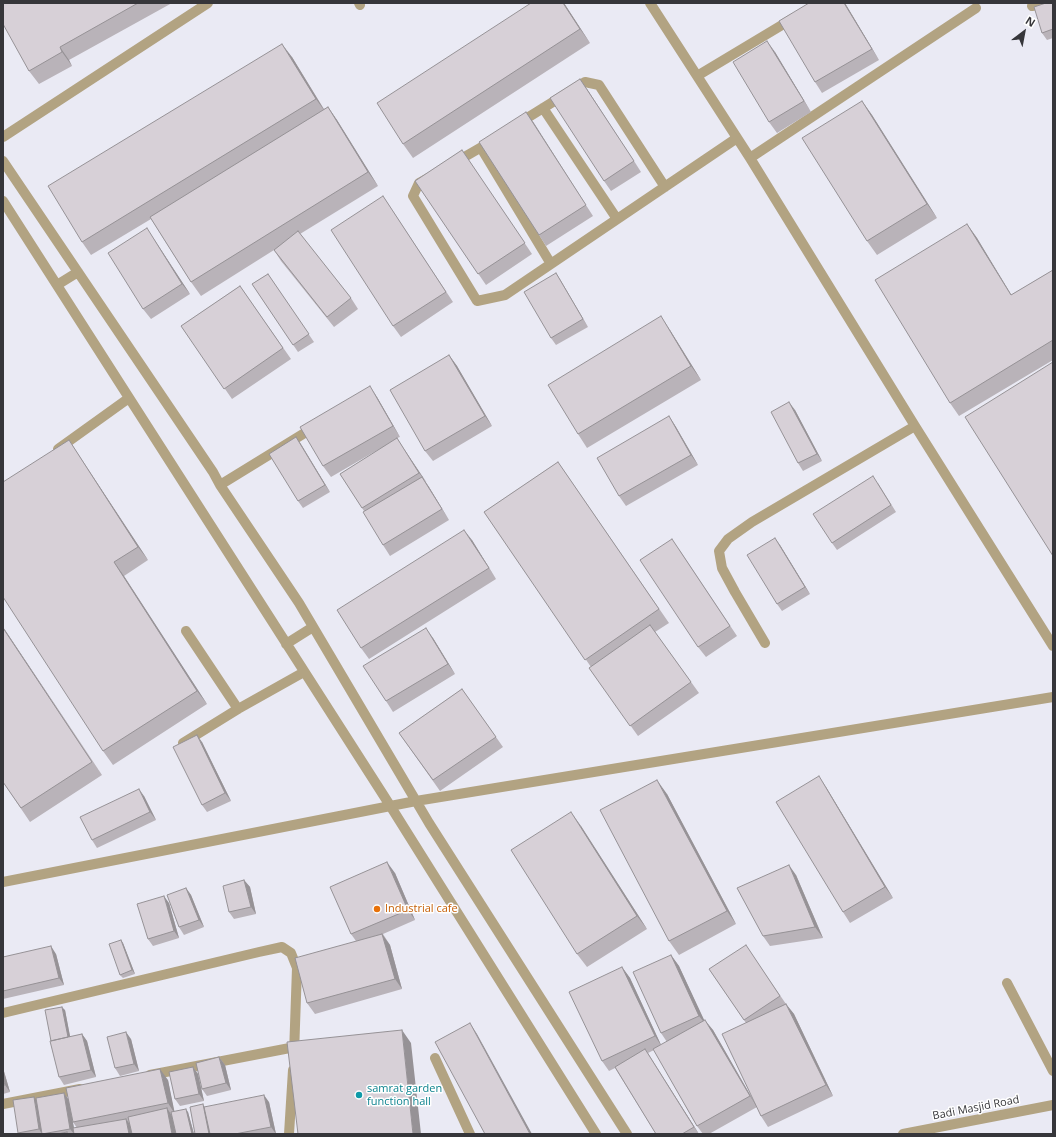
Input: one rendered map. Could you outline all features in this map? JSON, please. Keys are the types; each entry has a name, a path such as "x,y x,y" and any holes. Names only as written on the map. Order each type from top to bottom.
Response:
{"street":[{"path":"3,137 208,3"},
{"path":"650,3 738,138 915,426 1053,646"},
{"path":"1032,6 1047,3"},
{"path":"750,158 976,8"},
{"path":"697,76 799,15"},
{"path":"512,128 585,82 599,85 665,187"},
{"path":"542,108 617,219"},
{"path":"447,167 500,136"},
{"path":"433,175 420,182 414,196 478,301 505,295 738,138"},
{"path":"481,148 551,264"},
{"path":"3,161 213,472 220,485 299,603 429,823 627,1134"},
{"path":"3,201 390,807 596,1134"},
{"path":"57,285 78,272"},
{"path":"52,453 129,398"},
{"path":"220,485 322,422"},
{"path":"765,642 722,568 719,552 728,539 752,522 915,426"},
{"path":"286,644 313,627"},
{"path":"186,631 238,709"},
{"path":"176,747 238,709 304,672"},
{"path":"3,882 416,801 1053,697"},
{"path":"3,1013 282,948 292,953 297,968 289,1134"},
{"path":"1007,983 1053,1070"},
{"path":"141,1077 294,1047"},
{"path":"435,1058 470,1134"},
{"path":"3,1104 87,1087"},
{"name":"Badi Masjid Road","path":"903,1134 919,1133 1053,1105"}],"building":[{"path":"3,3 138,3 60,47 62,52 29,71 3,24"},
{"path":"531,3 563,3 580,29 403,144 377,103"},
{"path":"809,3 844,3 872,49 815,82 779,21"},
{"path":"1046,3 1053,3 1053,29 1042,33 1034,7"},
{"path":"767,41 804,101 769,122 733,62"},
{"path":"282,44 316,99 82,242 48,186"},
{"path":"580,79 634,161 604,181 550,98"},
{"path":"862,101 927,204 867,241 802,138"},
{"path":"328,107 368,172 191,282 150,217"},
{"path":"526,112 586,205 539,235 479,142"},
{"path":"462,150 525,243 478,274 415,181"},
{"path":"383,196 446,292 393,326 331,230"},
{"path":"967,224 1011,295 1053,270 1053,340 950,403 875,280"},
{"path":"147,228 182,284 143,309 108,253"},
{"path":"298,231 351,298 327,317 274,250"},
{"path":"556,273 583,319 551,338 524,292"},
{"path":"268,274 309,334 293,345 252,284"},
{"path":"240,286 283,348 224,389 181,326"},
{"path":"661,316 691,366 578,434 548,385"},
{"path":"449,355 485,416 425,451 390,390"},
{"path":"1053,362 1053,556 965,417"},
{"path":"370,386 393,426 323,466 300,427"},
{"path":"789,402 817,454 798,463 771,412"},
{"path":"669,416 691,455 619,496 597,458"},
{"path":"296,437 325,485 298,501 269,454"},
{"path":"397,438 419,473 362,508 340,474"},
{"path":"69,440 138,547 114,562 197,691 103,751 3,597 3,482"},
{"path":"558,462 659,609 585,660 484,512"},
{"path":"873,476 891,505 832,543 813,514"},
{"path":"422,477 442,509 383,545 363,512"},
{"path":"464,530 489,568 361,648 337,610"},
{"path":"775,538 805,587 777,604 747,555"},
{"path":"672,539 730,626 698,647 640,560"},
{"path":"650,625 691,682 630,726 589,668"},
{"path":"3,628 92,762 21,808 3,782"},
{"path":"426,628 448,664 386,701 363,666"},
{"path":"462,689 496,737 433,780 399,733"},
{"path":"197,735 225,793 202,805 173,747"},
{"path":"819,776 885,887 843,912 776,802"},
{"path":"657,780 727,911 669,941 600,810"},
{"path":"139,789 150,812 92,840 80,817"},
{"path":"571,812 637,916 577,954 511,850"},
{"name":"Industrial cafe","path":"387,862 408,910 351,934 330,887"},
{"path":"789,865 815,927 763,936 737,888"},
{"path":"244,880 251,907 229,912 223,886"},
{"path":"186,888 199,920 179,927 167,895"},
{"path":"164,896 174,931 148,939 137,904"},
{"path":"382,934 395,979 307,1003 295,958"},
{"path":"121,940 132,970 120,975 109,944"},
{"path":"746,945 780,996 744,1020 709,969"},
{"path":"51,946 59,978 3,991 3,957"},
{"path":"671,955 699,1016 661,1033 633,972"},
{"path":"622,967 655,1036 602,1061 569,992"},
{"path":"786,1004 826,1085 761,1116 722,1034"},
{"path":"62,1007 68,1037 51,1041 45,1010"},
{"path":"705,1020 750,1096 697,1126 653,1049"},
{"path":"470,1023 530,1134 485,1134 435,1042"},
{"name":"samrat garden function hall","path":"402,1030 413,1134 298,1134 287,1042"},
{"path":"126,1032 134,1064 115,1068 107,1037"},
{"path":"82,1034 91,1070 59,1077 50,1041"},
{"path":"645,1049 694,1127 682,1134 656,1134 615,1067"},
{"path":"219,1057 226,1083 202,1089 196,1063"},
{"path":"193,1067 199,1094 175,1099 169,1072"},
{"path":"160,1069 168,1103 73,1122 66,1088"},
{"path":"64,1093 70,1129 42,1134 36,1098"},
{"path":"264,1095 271,1127 235,1134 210,1134 204,1107"},
{"path":"34,1097 39,1129 18,1133 13,1100"},
{"path":"203,1104 209,1134 195,1134 190,1107"},
{"path":"167,1108 172,1134 132,1134 128,1117"},
{"path":"186,1109 192,1134 176,1134 171,1112"},
{"path":"126,1119 129,1134 74,1134 73,1128"}],"place":[{"name":"Industrial cafe","path":"377,909"},
{"name":"samrat garden function hall","path":"359,1095"}]}
